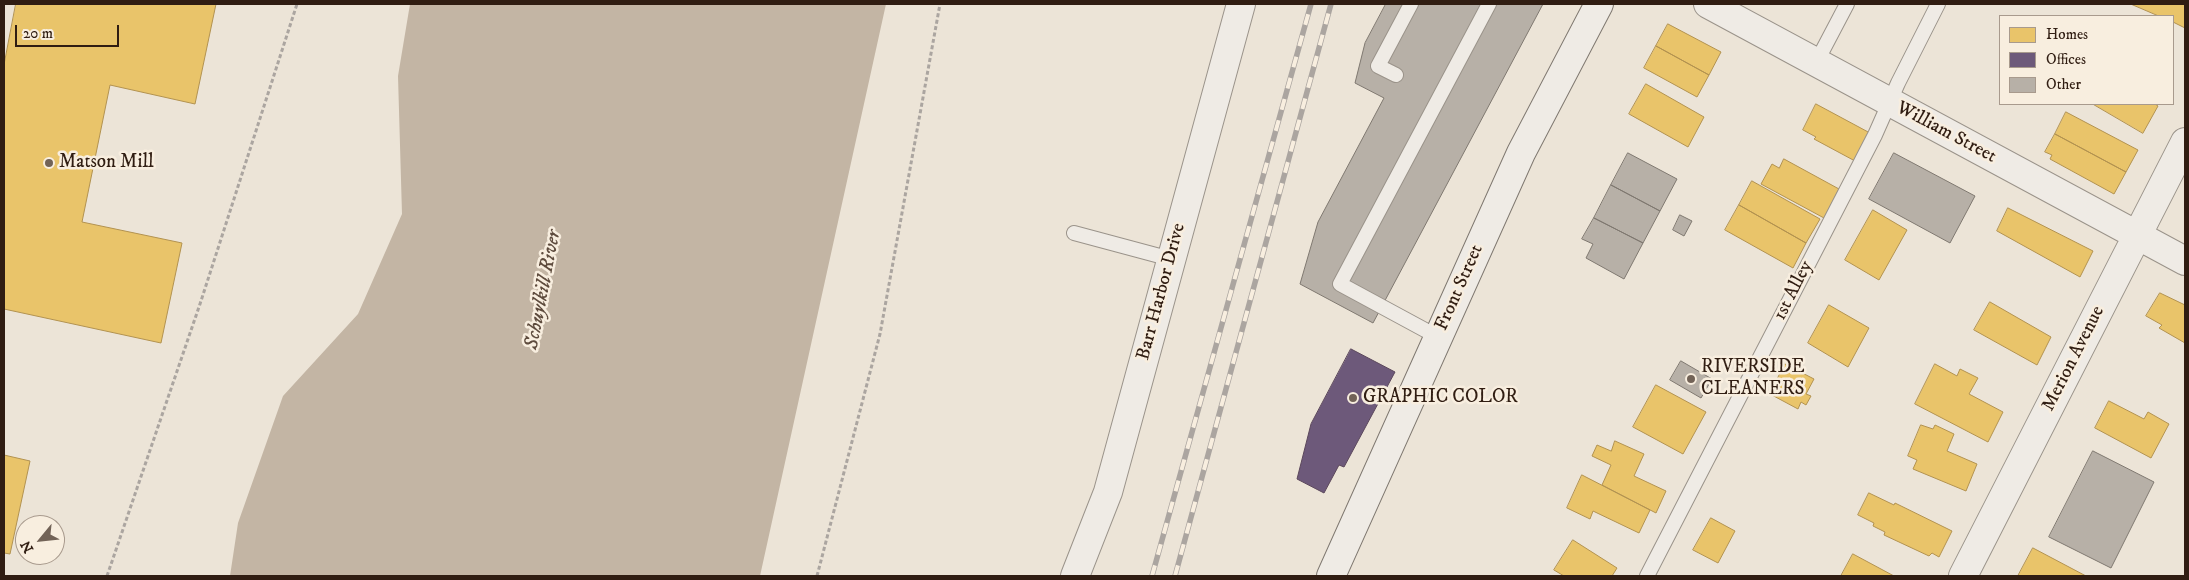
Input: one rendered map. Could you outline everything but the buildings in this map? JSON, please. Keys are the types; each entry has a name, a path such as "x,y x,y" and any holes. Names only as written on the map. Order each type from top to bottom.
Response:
{"street":[{"name":"Barr Harbor Drive","path":"1075,576 1108,492 1241,4"},
{"name":"Front Street","path":"1331,576 1521,153 1599,4"},
{"name":"William Street","path":"1713,5 1816,63 2185,261"},
{"name":"Merion Avenue","path":"1963,576 2185,142"}],"lane":[{"path":"1396,75 1378,66 1411,4"},
{"path":"1438,337 1340,284 1488,4"},
{"path":"1816,63 1847,4"},
{"name":"1st Alley","path":"1647,576 1875,134 1938,4"},
{"path":"1074,233 1171,259"}],"path":[{"path":"108,576 200,304 298,4"},
{"path":"817,576 880,334 940,4"}],"water":[{"name":"Schuylkill River","path":"410,4 886,4 760,576 230,576 238,523 283,396 358,314 402,214 398,76"}],"railway":[{"path":"1152,576 1311,4"},
{"path":"1175,576 1331,4"}],"place":[{"name":"Matson Mill","path":"49,163"},
{"name":"RIVERSIDE CLEANERS","path":"1691,379"},
{"name":"GRAPHIC COLOR","path":"1353,398"}]}
